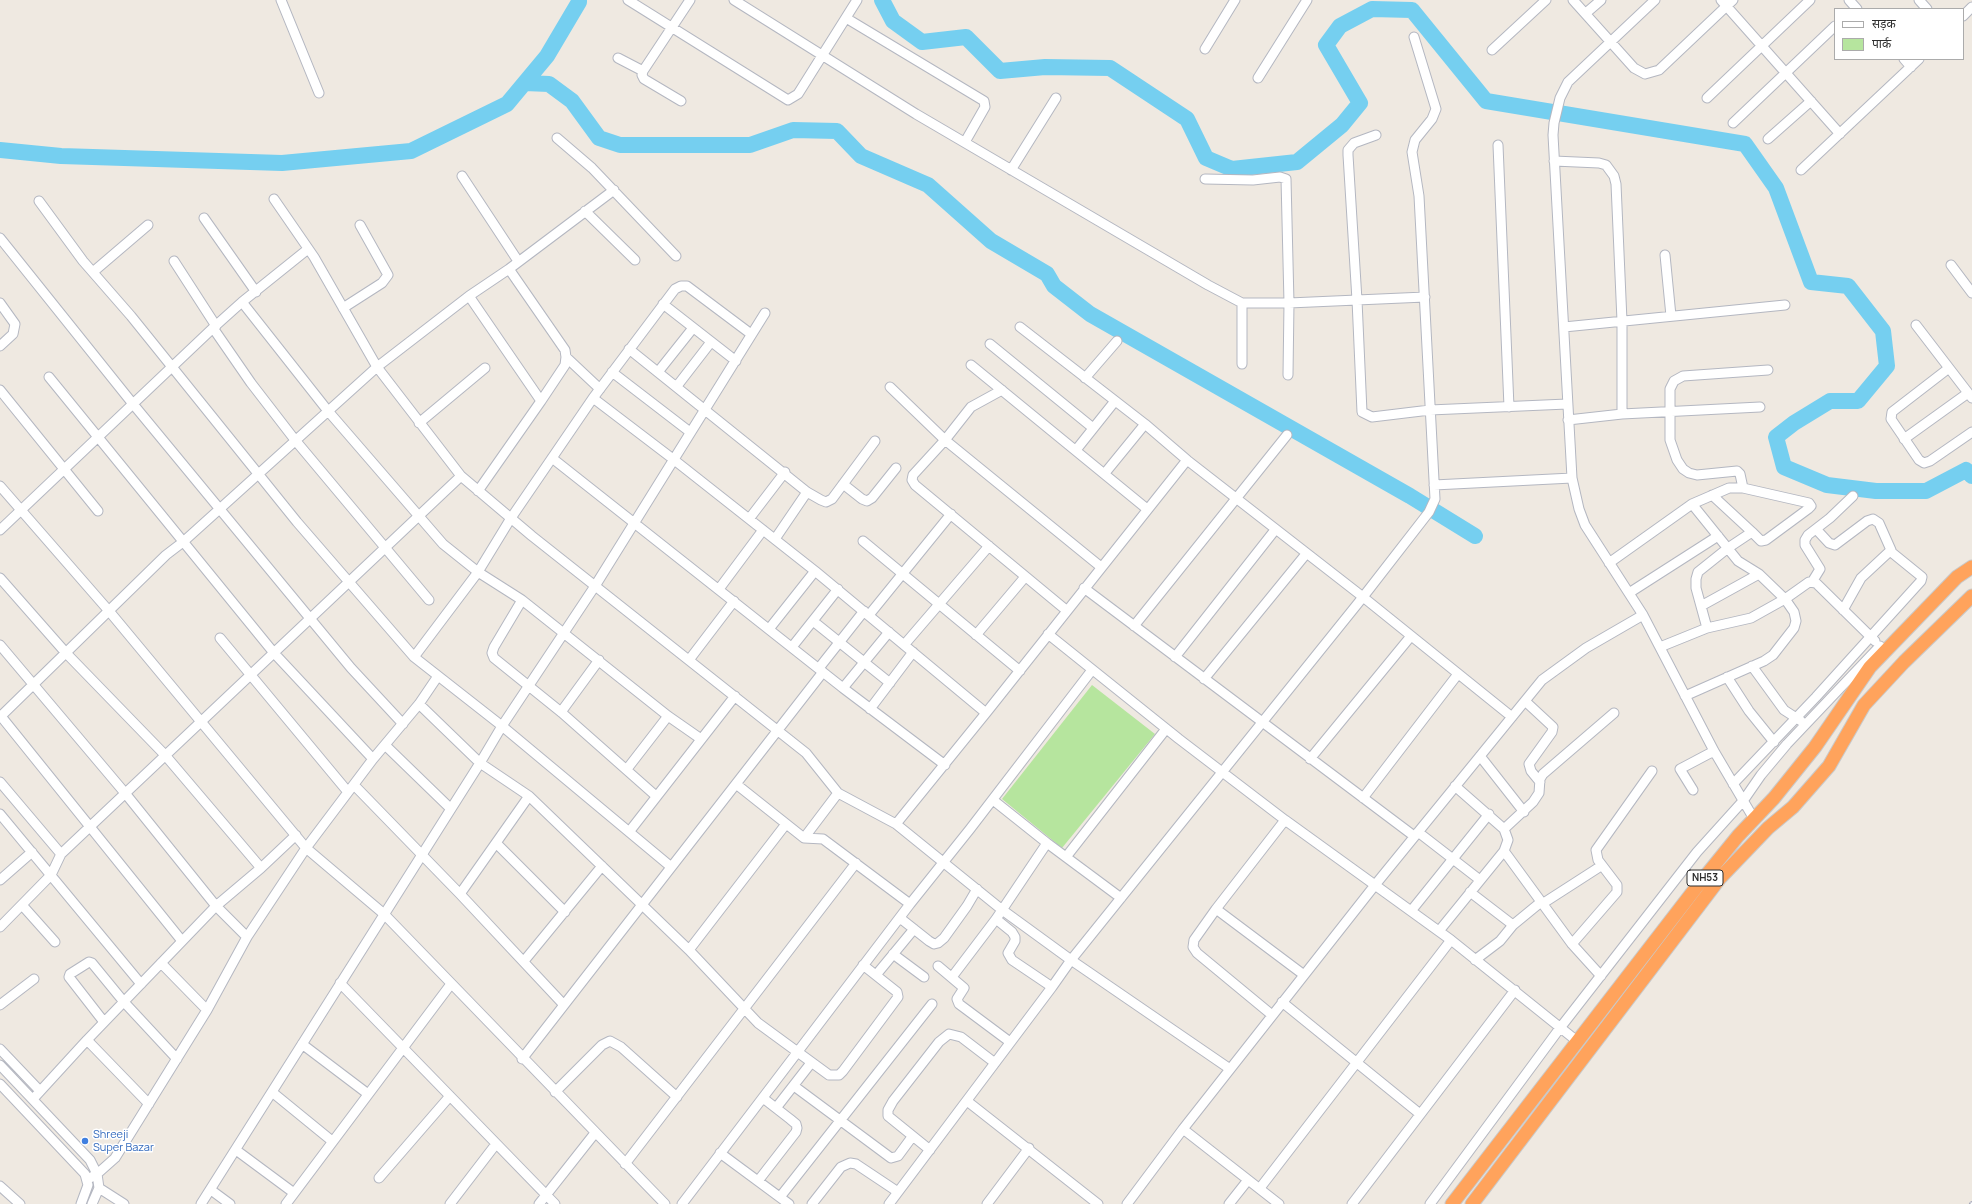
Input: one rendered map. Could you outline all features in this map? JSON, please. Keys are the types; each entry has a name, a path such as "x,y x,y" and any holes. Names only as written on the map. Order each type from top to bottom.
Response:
{"highway":[{"name":"NH53","path":"1452,1204 1577,1041 1738,836 1774,798 1815,747 1883,648 1951,582 1972,567"},
{"name":"NH53","path":"1472,1204 1720,878 1768,828 1793,807 1829,766 1848,732 1869,700 1904,662 1972,596"}],"street":[{"path":"281,0 319,92"},
{"path":"628,0 788,100 798,94 857,0"},
{"path":"681,101 644,79 642,75 643,71 690,0"},
{"path":"734,0 964,142 1208,285 1242,303 1289,303 1425,297"},
{"path":"1205,49 1235,0"},
{"path":"1258,78 1307,0"},
{"path":"1492,50 1546,0"},
{"path":"1573,0 1639,72 1645,74 1659,70 1727,2 1762,46 1840,134"},
{"path":"1586,13 1601,0"},
{"path":"1655,0 1568,82 1560,98 1554,123 1554,161 1572,478 1579,509 1585,524 1643,615 1714,751 1754,819"},
{"path":"1707,98 1810,0"},
{"path":"1919,0 1926,8"},
{"path":"1964,15 1972,7"},
{"path":"846,18 983,100 985,107 964,142"},
{"path":"1733,123 1834,27"},
{"path":"889,1204 1071,960 1223,773 1261,722 1363,597 1429,512 1435,499 1419,196 1412,152 1414,140 1432,119 1436,109 1414,37"},
{"path":"618,58 643,71"},
{"path":"1905,60 1911,67"},
{"path":"1801,170 1918,60"},
{"path":"1011,170 1056,98"},
{"path":"1768,139 1811,101"},
{"path":"1376,135 1358,140 1348,150 1362,412 1372,417 1430,410 1567,404"},
{"path":"557,138 592,168 676,256"},
{"path":"1498,145 1509,406"},
{"path":"1554,161 1599,163 1606,165 1614,176 1616,184 1622,321 1622,414"},
{"path":"462,176 518,261"},
{"path":"1205,179 1246,180 1280,177 1286,180 1289,303 1288,375"},
{"path":"182,941 0,716 166,555 183,542 377,367 469,296 509,269 614,190"},
{"path":"274,199 314,257 377,367 461,476 595,586 806,753 838,792 896,824 1001,909 1071,960 1230,1068"},
{"path":"39,201 93,272 259,473 297,522 414,657 502,726 670,866"},
{"path":"586,211 635,260"},
{"path":"204,218 256,292"},
{"path":"93,272 148,225"},
{"path":"343,308 382,283 388,275 360,225"},
{"path":"0,238 133,404 310,619 351,668 403,724"},
{"path":"0,530 242,302 308,249"},
{"path":"1666,255 1671,316"},
{"path":"174,260 251,383 295,440 430,600"},
{"path":"1951,266 1972,293"},
{"path":"478,491 542,401 565,365 565,350 509,269"},
{"path":"414,657 478,572 511,518 593,398 675,289 681,286 687,286 751,334"},
{"path":"469,296 542,401"},
{"path":"242,302 328,411 443,544 478,572 522,600 668,716 701,740"},
{"path":"0,303 15,324 13,334 0,346"},
{"path":"1242,303 1242,364"},
{"path":"663,304 736,361"},
{"path":"1564,327 1785,304"},
{"path":"201,1204 502,726 595,586 673,459 736,361 751,334 765,314"},
{"path":"1904,439 1970,395 1916,325"},
{"path":"1020,327 1115,400 1187,460 1363,597 1512,717"},
{"path":"658,372 693,328"},
{"path":"1085,378 1117,341"},
{"path":"677,386 711,342"},
{"path":"990,344 1093,428"},
{"path":"629,349 705,408 808,492 826,502 832,499 875,441"},
{"path":"566,357 600,389"},
{"path":"971,365 1105,473 1147,509"},
{"path":"419,423 485,368"},
{"path":"1949,368 1890,414 1891,419 1919,460 1927,463 1972,432"},
{"path":"1743,488 1740,474 1737,471 1697,475 1689,473 1683,469 1675,456 1670,440 1670,390 1677,378 1682,376 1768,370"},
{"path":"612,372 690,432"},
{"path":"49,377 274,653 373,759"},
{"path":"890,387 945,440 1101,567"},
{"path":"0,390 98,511"},
{"path":"1002,390 971,407 945,440 913,475 912,480 915,485 1066,610"},
{"path":"593,398 838,589 986,713"},
{"path":"1076,450 1115,400"},
{"path":"1568,420 1622,414 1760,407"},
{"path":"1105,473 1145,424"},
{"path":"1134,626 1287,434"},
{"path":"552,458 635,522 843,688 944,765"},
{"path":"896,824 1020,671 1066,610 1187,460"},
{"path":"843,484 862,500 867,501 872,498 896,468"},
{"path":"750,519 785,472"},
{"path":"0,927 51,875 61,854 89,826 461,476"},
{"path":"1434,485 1572,478"},
{"path":"0,486 202,720 306,848 384,914 522,1059 665,1204"},
{"path":"1609,563 1692,504 1712,495 1729,488 1743,488 1808,502 1811,506 1766,540 1761,541 1712,495"},
{"path":"775,539 808,492"},
{"path":"1660,647 1707,628 1743,621 1785,599 1805,584 1812,582 1820,569 1804,542 1808,535 1853,496"},
{"path":"1685,696 1773,655 1794,628 1795,616 1785,599 1759,574 1738,561 1692,504"},
{"path":"522,1059 641,906 670,866 778,730 840,642 902,574 951,514"},
{"path":"1733,784 1774,742 1922,579 1920,574 1891,550 1879,523 1873,519 1867,521 1835,545 1829,543 1816,529"},
{"path":"719,589 764,530"},
{"path":"1175,657 1275,530"},
{"path":"1707,628 1696,588 1698,572 1728,548 1752,532"},
{"path":"1629,593 1718,536"},
{"path":"863,541 1020,671"},
{"path":"904,645 989,546"},
{"path":"1843,610 1861,578 1891,550"},
{"path":"1204,679 1306,554"},
{"path":"769,629 815,571"},
{"path":"1701,606 1759,574"},
{"path":"976,635 1025,577"},
{"path":"0,578 66,652 165,755 261,868"},
{"path":"1430,1204 1560,1028 1697,852 1743,801 1783,749 1883,648 1812,582"},
{"path":"1084,588 1310,759 1363,798 1454,859 1480,880"},
{"path":"792,647 838,589"},
{"path":"522,600 494,647 492,653 498,663 561,712 627,768 656,796"},
{"path":"689,660 734,601"},
{"path":"1127,1204 1183,1128 1375,884 1542,680 1586,648 1643,615"},
{"path":"813,621 890,683"},
{"path":"843,688 889,632"},
{"path":"1048,634 1223,773 1285,820 1451,940 1577,1041"},
{"path":"1310,759 1411,636"},
{"path":"220,638 250,675 351,788 422,854 564,1005"},
{"path":"0,645 125,793 216,906 246,937"},
{"path":"870,709 913,652"},
{"path":"561,712 599,660"},
{"path":"1752,666 1779,704 1795,718 1808,724"},
{"path":"682,1204 910,904 993,800 1092,670"},
{"path":"1363,798 1458,674"},
{"path":"88,1179 97,1174 115,1158 207,1010 246,937 306,848 373,759 419,704 438,676"},
{"path":"1728,677 1749,711 1774,742"},
{"path":"629,832 735,696"},
{"path":"1525,701 1553,727 1552,732 1529,764 1531,771 1540,782"},
{"path":"419,704 480,763 529,796 602,866 641,906 689,950 758,1023 828,1075 839,1075 896,1001 897,992 864,965"},
{"path":"1504,829 1524,812 1539,794 1540,782 1543,774 1614,713"},
{"path":"627,768 668,716"},
{"path":"1066,857 1166,729"},
{"path":"385,746 451,809"},
{"path":"1693,790 1680,769 1714,751"},
{"path":"1480,756 1524,812"},
{"path":"1572,944 1617,892 1617,885 1601,866 1595,853 1598,844 1652,771"},
{"path":"0,782 61,854"},
{"path":"736,784 804,838 823,839 910,904"},
{"path":"1439,931 1504,851 1508,840 1504,829 1489,814 1455,786"},
{"path":"804,838 838,792"},
{"path":"460,894 529,796"},
{"path":"993,800 1047,843 1122,898"},
{"path":"0,814 141,984"},
{"path":"1411,911 1489,814"},
{"path":"1272,1015 1197,953 1193,947 1194,940 1216,909 1285,820"},
{"path":"689,950 786,824"},
{"path":"33,1099 104,1022 216,906 261,868 296,835"},
{"path":"496,843 564,912"},
{"path":"952,977 996,919 1001,909 1047,843"},
{"path":"1504,851 1572,944 1601,976"},
{"path":"0,880 32,852"},
{"path":"625,1164 856,863"},
{"path":"524,961 602,866"},
{"path":"1475,960 1500,941 1513,925 1542,903 1601,866"},
{"path":"900,918 934,944 938,943 944,938 978,889"},
{"path":"1470,892 1513,925"},
{"path":"22,905 55,942"},
{"path":"1216,909 1304,975"},
{"path":"996,919 1015,936 1015,941 1008,953 1009,957 1052,987"},
{"path":"876,975 914,929"},
{"path":"1260,1188 1451,940"},
{"path":"893,954 924,977"},
{"path":"104,1022 69,977 70,974 86,963 92,963 124,1002 177,1059"},
{"path":"161,963 207,1010"},
{"path":"938,966 964,988 957,999 959,1004 1010,1042"},
{"path":"0,1005 34,979"},
{"path":"340,983 555,1204"},
{"path":"286,1204 451,984"},
{"path":"1352,1204 1514,990"},
{"path":"1282,1002 1420,1114"},
{"path":"780,1197 932,1004"},
{"path":"930,1150 892,1120 888,1116 888,1110 938,1042 949,1034 961,1037 995,1063"},
{"path":"87,1040 149,1104"},
{"path":"555,1092 602,1045 610,1041 621,1047 677,1097"},
{"path":"302,1044 368,1094"},
{"path":"0,1049 40,1091"},
{"path":"776,1108 812,1063"},
{"path":"0,1065 90,1160 97,1174 99,1188 92,1204"},
{"path":"0,1084 82,1169 88,1179 87,1191 81,1204"},
{"path":"794,1086 891,1158 898,1156 912,1137"},
{"path":"272,1092 332,1141"},
{"path":"379,1178 450,1096"},
{"path":"758,1181 796,1132 796,1124 762,1098"},
{"path":"967,1101 1029,1148 1098,1204"},
{"path":"1183,1128 1279,1204"},
{"path":"539,1204 595,1133"},
{"path":"450,1204 496,1144"},
{"path":"986,1204 1029,1148"},
{"path":"236,1150 294,1193"},
{"path":"720,1153 789,1204"},
{"path":"812,1204 841,1167 850,1163 856,1164 898,1192"},
{"path":"1229,1204 1248,1180"},
{"path":"0,1186 20,1204"},
{"path":"99,1188 124,1204"},
{"path":"211,1190 230,1204"}],"green space":[{"path":"1092,685 1155,734 1062,848 1002,799"}],"waterway":[{"path":"0,150 61,156 282,163 411,151 507,104 547,56 579,0"},
{"path":"882,0 893,21 922,42 966,37 1000,71 1045,67 1110,68 1187,119 1206,158 1232,169 1297,162 1342,125 1360,103 1326,45 1340,26 1372,9 1412,10 1486,101 1745,144 1776,188 1811,282 1848,286 1883,331 1887,366 1858,401 1830,401 1794,423 1776,437 1784,467 1827,485 1876,491 1926,491 1966,470 1972,476"},
{"path":"525,83 549,84 572,101 599,138 620,145 750,145 793,130 837,131 861,156 928,185 991,241 1047,274 1054,286 1090,314 1410,496 1475,536"}],"place":[{"name":"Shreeji Super Bazar","path":"85,1141"}]}
